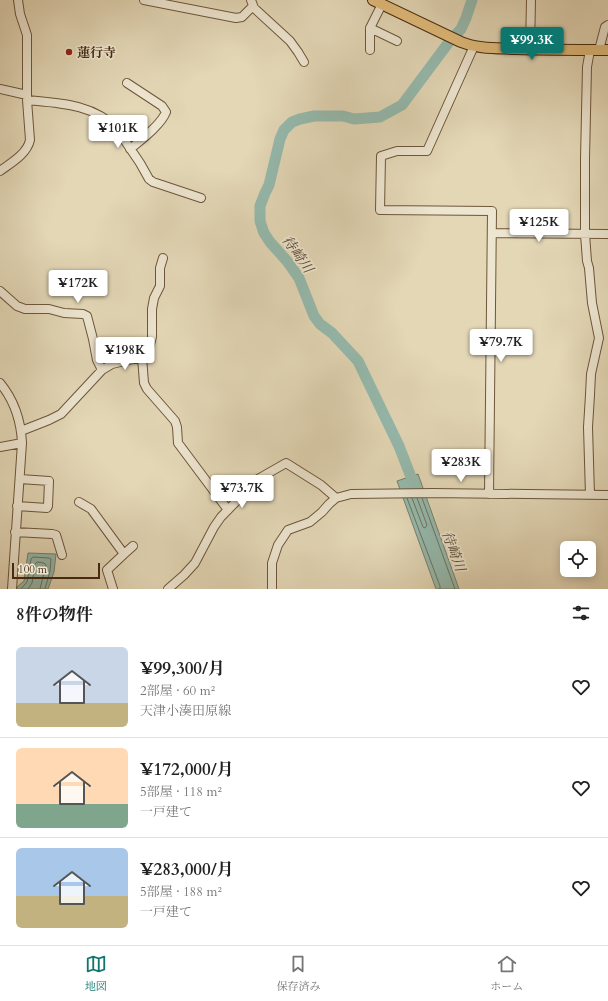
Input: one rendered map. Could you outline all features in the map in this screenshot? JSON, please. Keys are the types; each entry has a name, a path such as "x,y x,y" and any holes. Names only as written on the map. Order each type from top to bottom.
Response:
{"main road":[{"path":"377,2 461,42 474,46 530,50 599,50"}],"street":[{"path":"0,171 24,152 30,143 27,97 27,40 18,0"},
{"path":"144,0 236,18 242,17 252,3"},
{"path":"530,0 530,50"},
{"path":"370,50 370,28 377,2"},
{"path":"252,3 254,8 290,40 304,62"},
{"path":"590,495 588,427 591,374 598,338 592,303 585,234 587,67 599,50 606,27 608,25"},
{"path":"370,28 397,41"},
{"path":"474,46 427,152 397,151 381,156 380,210 492,211 489,494"},
{"path":"127,83 162,106 166,112 148,134 130,149"},
{"path":"0,89 27,97 79,107 94,112 113,125 153,182 201,198"},
{"path":"492,233 608,234"},
{"path":"21,431 61,414 102,370 112,364 142,356 146,353 150,348 152,337 152,309 154,298 160,286 160,268 163,258"},
{"path":"0,291 17,306 25,309 49,309 64,313 83,314 87,316 97,360 102,370"},
{"path":"142,356 144,383 147,389 175,421 177,426 178,443 228,510"},
{"path":"0,383 8,393 16,410 22,443 12,589"},
{"path":"0,447 22,443"},
{"path":"168,589 184,575 195,562 221,517 258,478 286,463 320,485 336,498"},
{"path":"17,506 47,508 48,506 49,481 20,479"},
{"path":"272,589 272,563 278,545 288,530 310,522 336,498 351,494 395,492 608,495"},
{"path":"80,502 91,508 124,554"},
{"path":"15,532 56,535 62,555"},
{"path":"113,589 107,570 132,546"}],"water":[{"path":"418,474 459,589 436,589 397,481"},
{"path":"28,553 56,554 54,572 48,589 17,589 17,587 24,581"}],"waterway":[{"name":"待崎川","path":"416,490 399,446 358,361 332,333 320,324 314,316 299,278 264,233 260,221 260,206 269,185 280,139 284,130 292,122 314,116 343,116 354,119 380,117 402,105 449,42 461,29 472,0"}],"place":[{"name":"蓮行寺","path":"69,52"}]}
